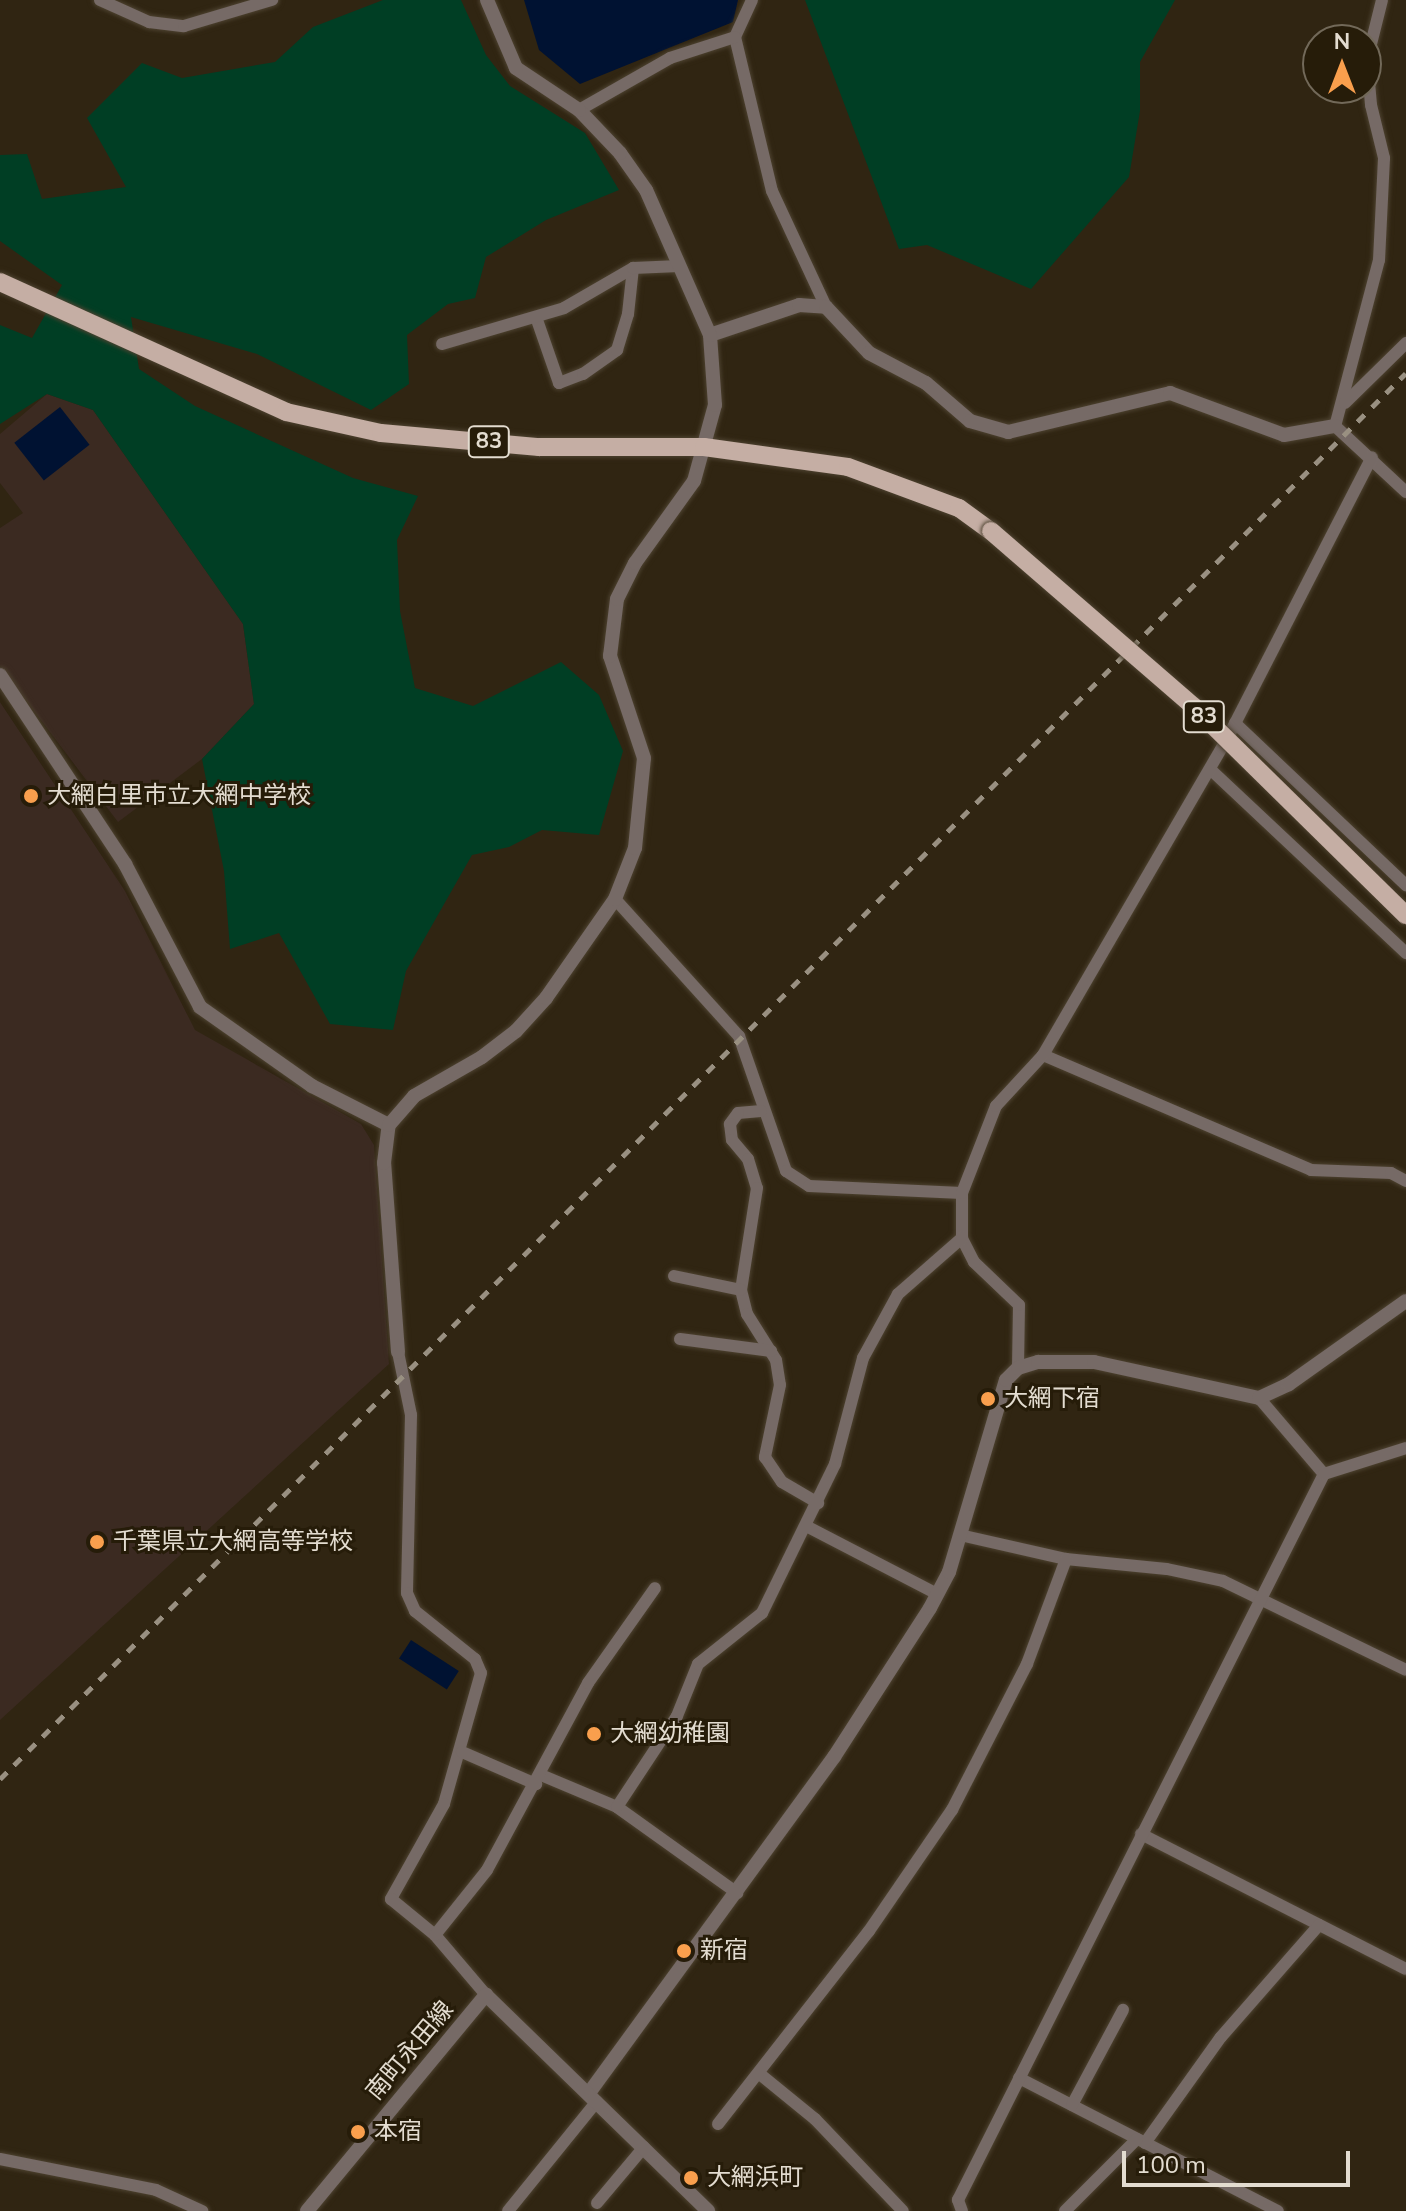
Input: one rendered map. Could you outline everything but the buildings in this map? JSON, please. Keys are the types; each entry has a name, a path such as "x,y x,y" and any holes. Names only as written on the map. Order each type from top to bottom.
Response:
{"main road":[{"name":"83","path":"0,282 286,412 381,433 539,447 704,447 879,475 959,508 991,531 1194,707 1406,915"}],"street":[{"path":"100,0 149,22 184,26 272,0"},
{"path":"487,0 516,68 579,110 620,153 646,190 710,335 715,405 694,481 635,563 617,599 610,656 644,758 635,848 615,899 546,998 516,1031 482,1057 414,1096 389,1125 384,1163 398,1352 411,1415 407,1593 415,1611 475,1659 481,1673 462,1752 444,1804 391,1899 435,1935 486,1995 708,2211"},
{"path":"752,0 735,37 772,191 826,307 869,353 926,383 970,421 1008,432 1170,393 1284,435 1335,426 1372,457 1406,492"},
{"path":"1335,426 1345,403 1379,260 1384,158 1371,105 1367,60 1382,0"},
{"path":"579,110 670,58 735,37"},
{"path":"442,344 564,308 633,268 679,266"},
{"path":"536,317 559,383 583,374 617,350 628,314 633,268"},
{"path":"710,335 799,305 826,307"},
{"path":"1345,403 1406,343"},
{"path":"1018,1368 1019,1305 974,1262 962,1238 962,1193 996,1106 1043,1055 1210,769 1372,457"},
{"path":"0,675 125,864 200,1007 312,1086 389,1125"},
{"path":"1235,723 1406,885"},
{"path":"1210,769 1406,953"},
{"path":"615,899 739,1036 761,1111 786,1171 809,1186 962,1193"},
{"path":"1043,1055 1311,1170 1391,1173 1406,1181"},
{"path":"761,1111 738,1113 730,1124 732,1140 748,1159 757,1188 741,1290 747,1314 771,1351 780,1385 765,1457 782,1482 818,1503"},
{"path":"617,1807 677,1716 698,1664 762,1613 808,1527 835,1464 863,1358 898,1294 962,1238"},
{"path":"674,1276 741,1290"},
{"path":"1259,1398 1289,1384 1406,1301"},
{"path":"680,1339 771,1351"},
{"path":"508,2211 593,2097 834,1757 937,1594 960,1535 1006,1380 1018,1368 1038,1362 1108,1364 1259,1398 1324,1474"},
{"path":"962,2211 958,2200 1259,1596 1324,1474 1406,1448"},
{"path":"808,1527 937,1594"},
{"path":"960,1535 1066,1559 1167,1569 1223,1581 1406,1670"},
{"path":"718,2124 761,2075 952,1810 1027,1664 1066,1559"},
{"path":"435,1935 487,1870 588,1683 655,1588"},
{"path":"462,1752 617,1807 737,1893"},
{"path":"1141,1834 1406,1969"},
{"path":"1065,2211 1141,2141 1221,2037 1319,1925"},
{"name":"南町永田線","path":"307,2211 486,1995"},
{"path":"1072,2105 1123,2010"},
{"path":"761,2075 815,2119 903,2211"},
{"path":"1019,2078 1278,2211"},
{"path":"597,2203 644,2147"},
{"path":"0,2159 156,2190 202,2211"}],"shaded area":[{"path":"47,394 93,410 243,624 254,704 202,759 118,822 0,666 0,528 23,513 0,483 0,434"},
{"name":"千葉県立大網高等学校","path":"0,702 125,891 195,1030 361,1124 374,1145 389,1364 0,1720"}],"green space":[{"path":"383,0 461,0 486,55 510,86 585,133 619,190 546,220 486,257 475,298 448,304 407,335 409,384 371,410 257,354 131,317 139,369 195,406 353,478 418,496 397,540 400,611 415,688 473,706 561,662 599,695 623,751 599,835 542,830 509,847 472,855 406,971 393,1030 330,1024 279,933 230,949 224,871 202,759 254,704 243,624 93,410 47,394 0,424 0,325 32,338 62,285 0,241 0,155 27,154 42,199 126,187 87,118 142,63 182,78 275,62 313,27"},
{"path":"805,0 1175,0 1140,62 1140,111 1129,177 1031,289 927,245 899,249"}],"water":[{"path":"524,0 738,0 733,22 580,84 539,50"},
{"path":"60,407 90,445 44,481 14,443"},
{"path":"411,1640 459,1671 447,1689 399,1658"}],"railway":[{"path":"0,1779 1406,373"}],"place":[{"name":"大網白里市立大網中学校","path":"31,796"},
{"name":"大網下宿","path":"988,1399"},
{"name":"千葉県立大網高等学校","path":"97,1542"},
{"name":"大網幼稚園","path":"594,1734"},
{"name":"新宿","path":"684,1951"},
{"name":"本宿","path":"358,2132"},
{"name":"大網浜町","path":"691,2178"}]}
